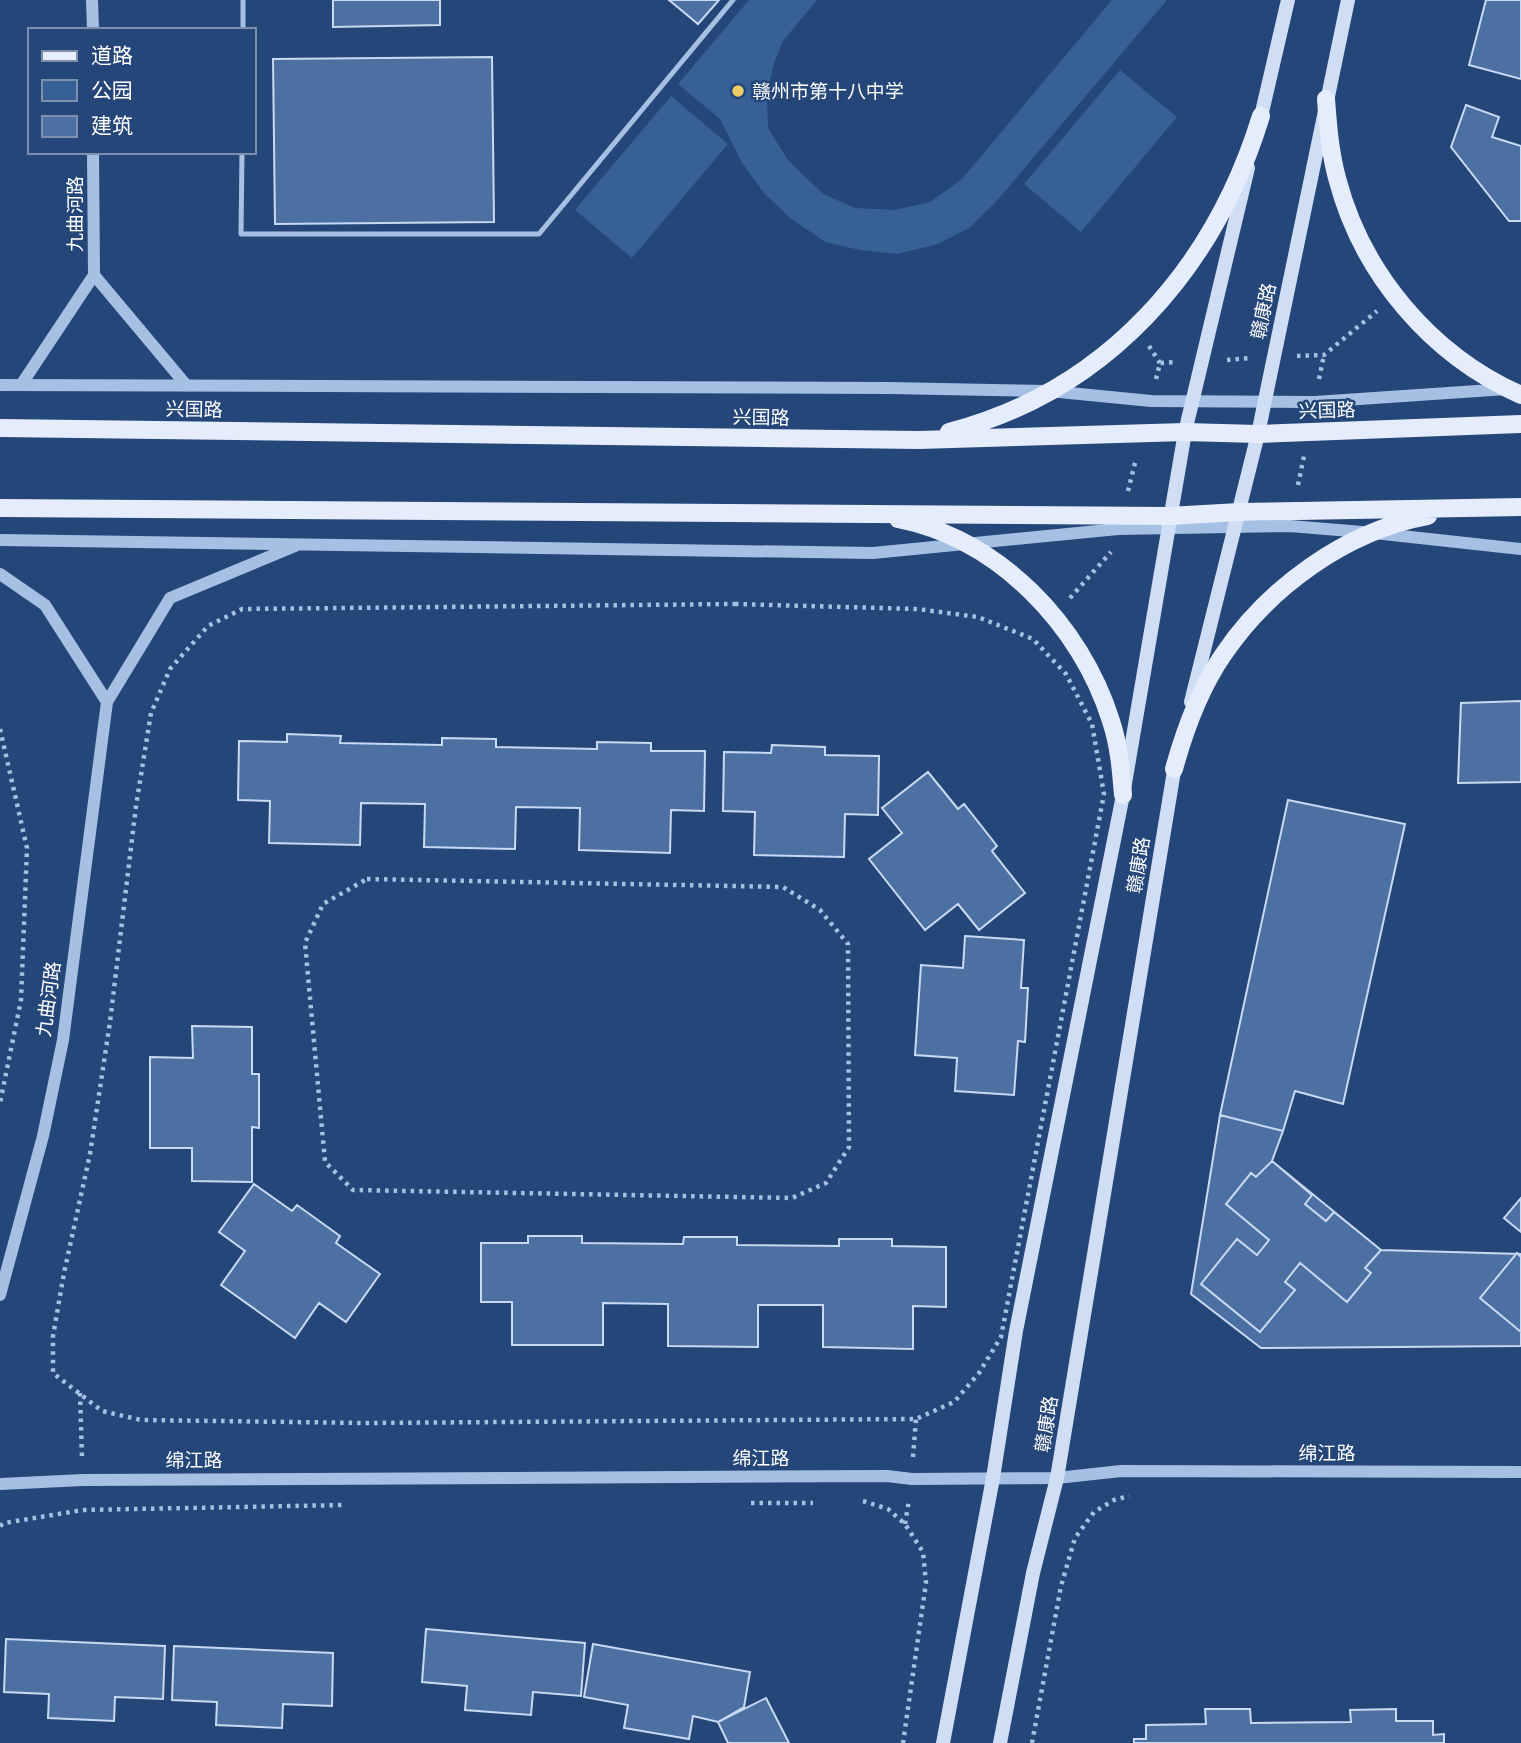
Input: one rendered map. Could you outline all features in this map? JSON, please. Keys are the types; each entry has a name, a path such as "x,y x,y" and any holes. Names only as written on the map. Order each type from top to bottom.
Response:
{"main road":[{"name":"赣康路","path":"943,1743 993,1478 1016,1331 1123,795 1191,401 1288,0"},
{"name":"赣康路","path":"1000,1743 1033,1573 1057,1478 1174,769 1258,434 1348,0"},
{"path":"1326,99 1334,165 1349,216 1365,252 1411,316 1440,344 1470,368 1516,390"},
{"path":"919,440 965,428 1049,391 1094,362 1137,326 1191,265 1233,194 1261,116"},
{"name":"兴国路","path":"0,428 919,440 1185,432 1258,434 1521,424"},
{"path":"0,508 867,513 1168,522 1513,507"},
{"path":"1174,769 1185,729 1202,691 1223,655 1248,623 1277,593 1310,567 1345,546 1374,533 1422,517 1463,509 1513,507"},
{"path":"867,513 904,521 963,543 1007,571 1036,596 1061,624 1082,654 1099,688 1112,722 1120,758 1123,795"}],"street":[{"path":"92,0 93,28"},
{"name":"九曲河路","path":"93,154 94,275"},
{"path":"21,386 94,275 187,386"},
{"path":"0,385 1049,391 1151,401 1264,402 1315,402 1516,390"},
{"path":"1237,520 1521,550"},
{"path":"0,540 873,553 1168,522"},
{"path":"0,574 45,605 107,702 170,598 299,544"},
{"name":"九曲河路","path":"0,1295 43,1136 63,1040 107,702"},
{"name":"绵江路","path":"0,1484 83,1480 873,1476 912,1479 1057,1478 1121,1471 1521,1472"}],"lane":[{"path":"243,0 243,28"},
{"path":"242,154 241,234 539,234 733,0"}],"path":[{"path":"1324,355 1395,296"},
{"path":"735,604 918,609 978,617 1014,629 1033,639 1066,674 1092,724 1104,794 1001,1337 979,1373 954,1402 916,1419 365,1423 141,1420 102,1410 80,1392 53,1373 53,1336 92,1141 110,1022 136,806 151,713 170,669 208,626 242,609 735,604"},
{"path":"0,729 27,848 21,1000 0,1103"},
{"path":"367,879 783,887 820,910 848,944 849,1147 826,1183 792,1198 354,1190 325,1162 305,943 323,904 367,879"},
{"path":"80,1392 83,1510"},
{"path":"1032,1743 1061,1586 1075,1538 1094,1513 1114,1500 1138,1494"},
{"path":"851,1502 864,1501 888,1509 905,1524 923,1552 926,1583 903,1743"},
{"path":"745,1503 825,1502"},
{"path":"0,1526 4,1523 83,1510 347,1505"}],"green space":[{"path":"749,0 817,0 783,41 774,63 767,93 768,128 788,160 823,194 855,208 895,210 930,202 962,179 1112,0 1167,0 995,203 969,228 938,244 897,254 860,250 825,242 790,218 765,194 742,163 720,119 678,84"},
{"path":"1120,70 1177,117 1081,232 1024,184"},
{"path":"671,96 728,144 632,258 575,210"}],"building":[{"path":"333,0 440,0 440,25 333,27"},
{"path":"669,0 719,0 698,24"},
{"path":"1486,0 1521,0 1521,79 1469,65"},
{"path":"492,57 494,222 275,224 273,59"},
{"path":"1466,105 1499,117 1492,137 1521,146 1521,221 1509,221 1451,147"},
{"path":"1521,701 1521,782 1458,783 1461,703"},
{"path":"287,734 341,736 340,743 442,745 442,738 496,739 496,747 597,749 597,742 651,743 651,751 705,751 704,811 671,810 670,853 579,850 580,808 516,807 515,849 424,847 425,804 361,803 360,845 269,843 270,801 238,800 239,741 287,742"},
{"path":"772,745 825,747 825,755 879,756 878,815 845,814 844,857 754,855 755,812 723,811 724,752 771,753"},
{"path":"928,772 958,809 964,804 997,846 992,851 1025,893 979,930 958,904 925,930 869,859 902,833 882,808"},
{"path":"1288,800 1405,824 1343,1104 1295,1091 1283,1131 1220,1115"},
{"path":"965,936 1024,940 1021,988 1028,988 1025,1042 1018,1041 1014,1095 955,1091 957,1058 915,1055 921,965 963,968"},
{"path":"192,1026 252,1027 252,1074 259,1074 259,1128 252,1127 252,1182 192,1181 192,1148 150,1148 150,1057 193,1058"},
{"path":"1220,1115 1283,1131 1272,1161 1381,1250 1521,1254 1521,1346 1261,1348 1191,1294"},
{"path":"1272,1161 1312,1195 1305,1204 1326,1221 1334,1212 1381,1250 1365,1268 1371,1273 1347,1302 1300,1263 1285,1282 1295,1290 1260,1332 1201,1284 1237,1239 1257,1255 1269,1240 1226,1204 1251,1173 1256,1177"},
{"path":"254,1184 292,1211 297,1205 340,1236 336,1243 380,1274 346,1322 319,1303 295,1338 221,1285 245,1251 219,1232"},
{"path":"1521,1198 1521,1232 1504,1218"},
{"path":"528,1236 582,1236 582,1243 683,1244 684,1237 737,1237 737,1245 839,1246 839,1239 892,1239 892,1246 946,1247 946,1307 913,1306 913,1349 823,1347 823,1305 758,1305 758,1347 668,1346 668,1304 603,1303 603,1345 512,1345 512,1302 481,1302 481,1243 528,1243"},
{"path":"1517,1253 1521,1257 1521,1332 1480,1298"},
{"path":"426,1629 585,1643 581,1696 533,1692 531,1715 465,1710 467,1686 422,1682"},
{"path":"6,1639 165,1646 163,1699 115,1697 114,1721 48,1718 49,1694 4,1692"},
{"path":"593,1644 750,1672 744,1707 718,1722 693,1716 689,1739 624,1728 628,1705 584,1697"},
{"path":"174,1646 333,1653 332,1706 283,1704 282,1728 216,1725 217,1702 172,1700"},
{"path":"766,1698 789,1743 728,1743 718,1722"},
{"path":"1205,1709 1250,1709 1251,1723 1351,1722 1350,1710 1396,1709 1396,1721 1433,1721 1433,1735 1444,1734 1444,1743 1134,1743 1134,1739 1146,1739 1146,1725 1206,1724"}],"place":[{"name":"赣州市第十八中学","path":"738,91"}]}
